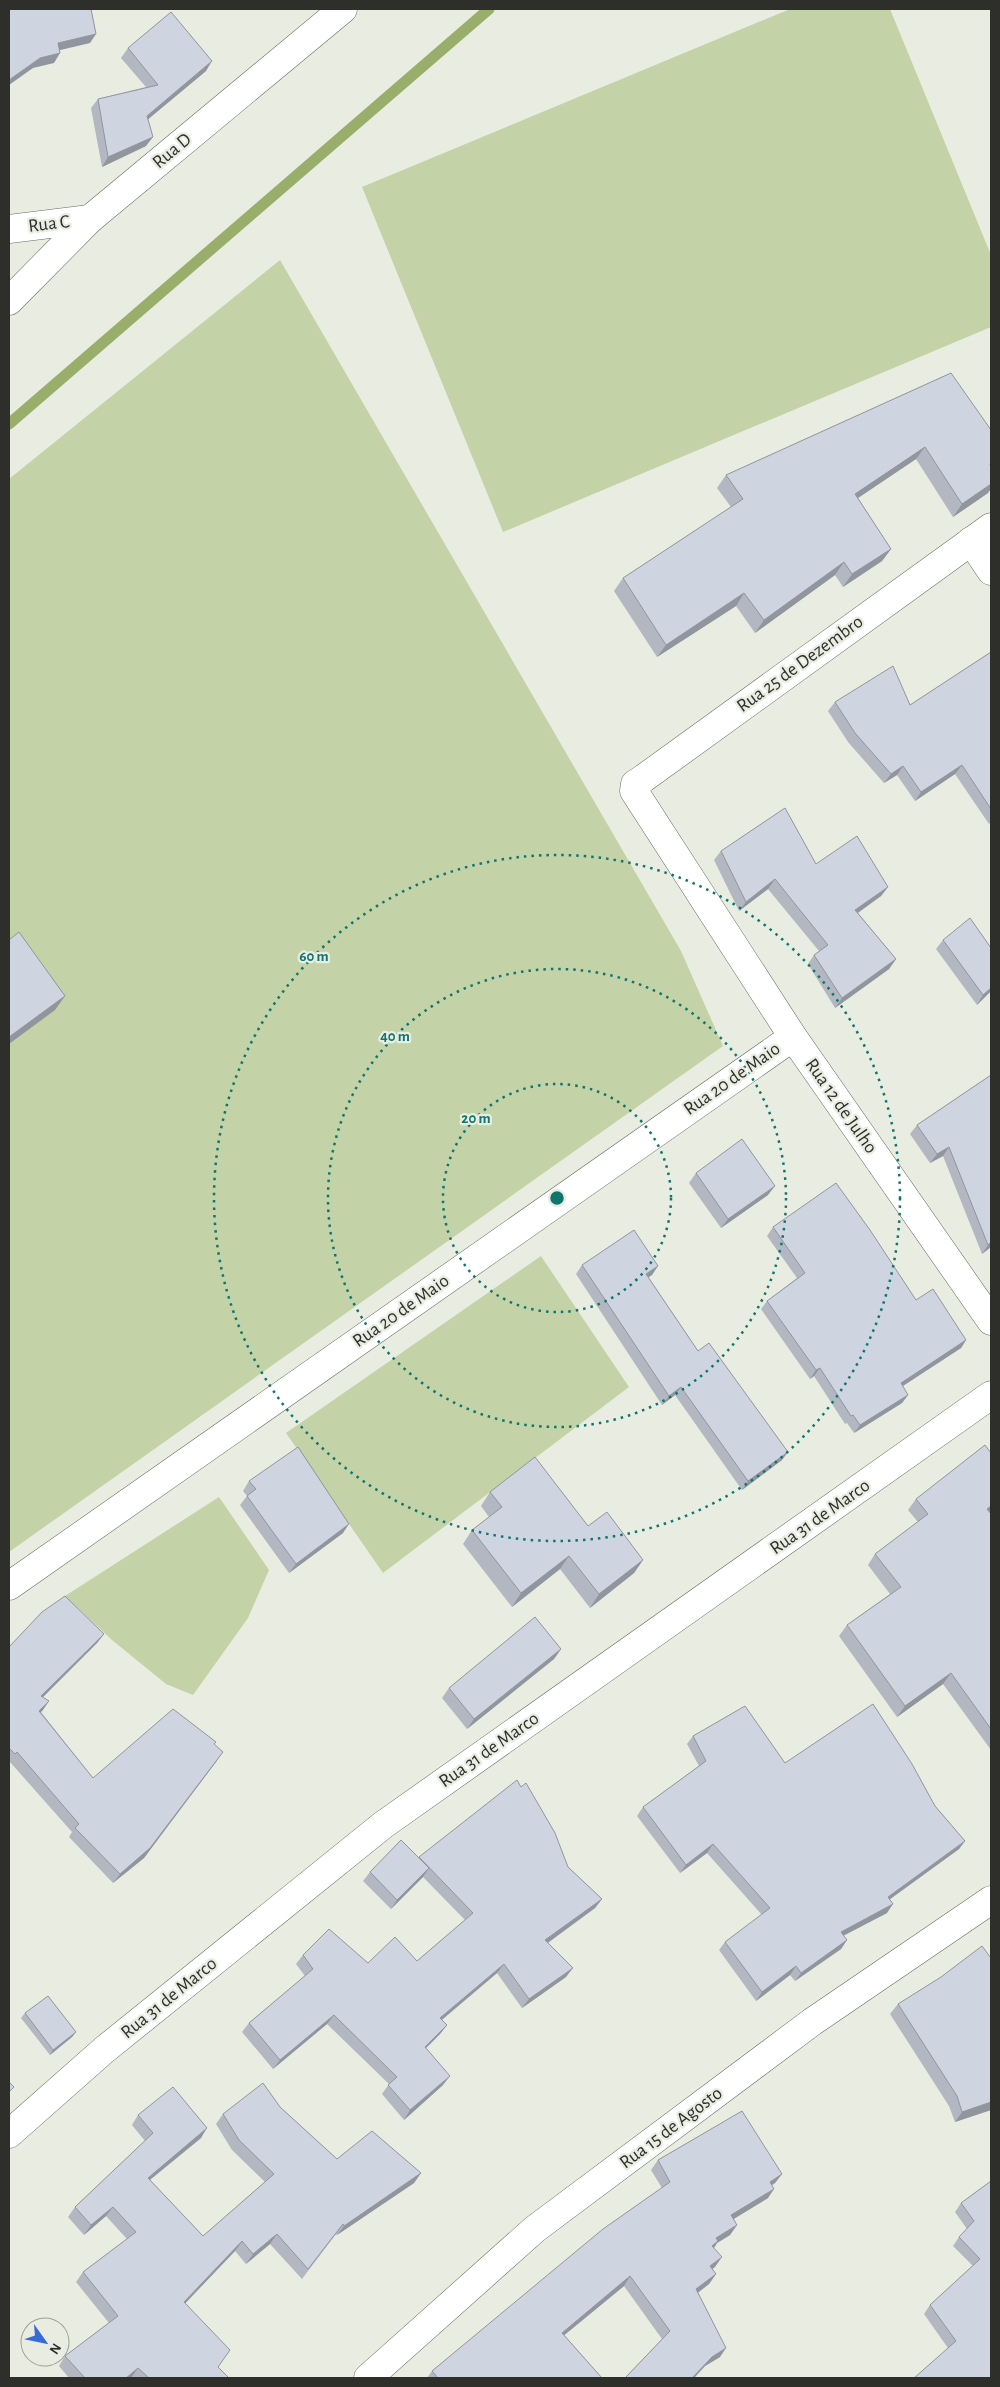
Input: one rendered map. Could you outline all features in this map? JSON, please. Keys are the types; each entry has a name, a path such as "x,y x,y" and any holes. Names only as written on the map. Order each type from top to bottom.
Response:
{"street":[{"name":"Rua D","path":"9,301 90,219 343,9"},
{"name":"Rua C","path":"9,229 90,219"},
{"path":"981,534 991,571"},
{"name":"Rua 25 de Dezembro","path":"646,812 635,794 635,784 981,534"},
{"name":"Rua 12 de Julho","path":"646,812 793,1037 991,1321"},
{"name":"Rua 20 de Maio","path":"9,1586 793,1037"},
{"name":"Rua 31 de Marco","path":"9,2134 104,2050 383,1825 991,1395"},
{"name":"Rua 15 de Agosto","path":"368,2378 535,2229 812,2022 991,1900"}],"green space":[{"path":"790,9 890,9 991,255 991,327 503,532 362,187"},
{"path":"280,260 681,951 723,1046 9,1552 9,479"},
{"path":"541,1256 629,1387 383,1573 286,1433"},
{"path":"219,1497 269,1570 248,1618 193,1695 166,1684 112,1640 65,1596"}],"building":[{"path":"9,9 91,9 96,34 58,43 60,53 40,58 9,80"},
{"path":"171,12 212,61 147,116 153,137 108,157 98,99 158,85 128,48"},
{"path":"951,373 991,430 991,484 962,504 925,447 855,494 891,549 852,574 844,562 764,620 744,593 666,645 623,578 743,499 726,475"},
{"path":"991,652 991,809 962,765 921,792 903,766 891,774 855,733 835,702 893,666 910,705"},
{"path":"785,808 816,864 857,836 888,887 855,910 896,959 842,998 814,955 828,945 775,879 746,902 721,851"},
{"path":"970,918 991,948 991,988 983,995 943,940"},
{"path":"19,932 65,996 9,1037 9,940"},
{"path":"991,1075 991,1242 988,1245 949,1147 937,1154 917,1125"},
{"path":"742,1139 775,1186 728,1219 696,1173"},
{"path":"836,1183 870,1230 916,1300 933,1289 966,1340 901,1383 908,1395 860,1425 853,1415 851,1416 820,1368 816,1370 767,1301 805,1273 773,1227"},
{"path":"634,1230 658,1266 646,1274 698,1351 709,1343 788,1452 748,1481 681,1387 669,1396 582,1265"},
{"path":"985,1445 991,1453 991,1506 987,1509 991,1514 991,1729 951,1673 905,1706 847,1625 901,1587 875,1554 928,1514 916,1499"},
{"path":"298,1447 349,1524 296,1564 247,1496 256,1489 249,1481"},
{"path":"535,1457 588,1526 607,1512 643,1560 599,1594 569,1556 521,1593 472,1530 502,1507 490,1492"},
{"path":"65,1596 104,1634 41,1696 49,1701 39,1711 93,1778 173,1709 216,1742 214,1744 223,1752 150,1848 120,1874 75,1828 79,1824 17,1752 15,1754 9,1748 9,1647 42,1612"},
{"path":"535,1617 561,1649 474,1719 449,1688"},
{"path":"873,1704 912,1764 935,1806 965,1841 888,1897 893,1904 841,1932 847,1940 801,1973 796,1966 762,1992 725,1942 770,1908 713,1844 686,1865 643,1807 706,1761 693,1736 745,1706 785,1763"},
{"path":"517,1780 521,1787 526,1783 555,1833 568,1867 602,1899 545,1940 573,1968 529,1999 504,1964 440,2018 447,2025 425,2047 450,2076 410,2110 388,2085 397,2077 334,2015 280,2060 249,2023 313,1969 303,1955 329,1929 368,1963 395,1937 417,1961 473,1913 419,1857"},
{"path":"401,1840 429,1868 397,1900 370,1872"},
{"path":"982,1946 991,1958 991,2102 962,2112 957,2096 898,2004 941,1977"},
{"path":"48,1996 76,2032 53,2050 25,2013"},
{"path":"9,2082 14,2087 9,2092"},
{"path":"263,2083 280,2107 337,2159 372,2131 421,2173 344,2226 343,2224 308,2269 277,2234 253,2254 242,2241 184,2302 230,2350 218,2367 229,2378 149,2378 138,2368 126,2378 85,2378 70,2362 70,2352 118,2316 83,2272 136,2232 113,2207 91,2225 75,2207 153,2133 138,2115 173,2087 207,2128 148,2178 203,2236 274,2174 239,2140 223,2114"},
{"path":"742,2111 782,2174 770,2182 774,2189 731,2215 737,2225 716,2238 718,2241 712,2246 722,2257 710,2266 716,2274 696,2289 726,2348 712,2357 692,2378 625,2378 670,2331 630,2276 562,2333 602,2378 438,2378 432,2371 603,2229 670,2182 658,2160"},
{"path":"991,2181 991,2378 914,2378 956,2341 930,2305 980,2259 959,2237 974,2221 961,2203"}],"waterway":[{"path":"9,424 489,9"}]}
